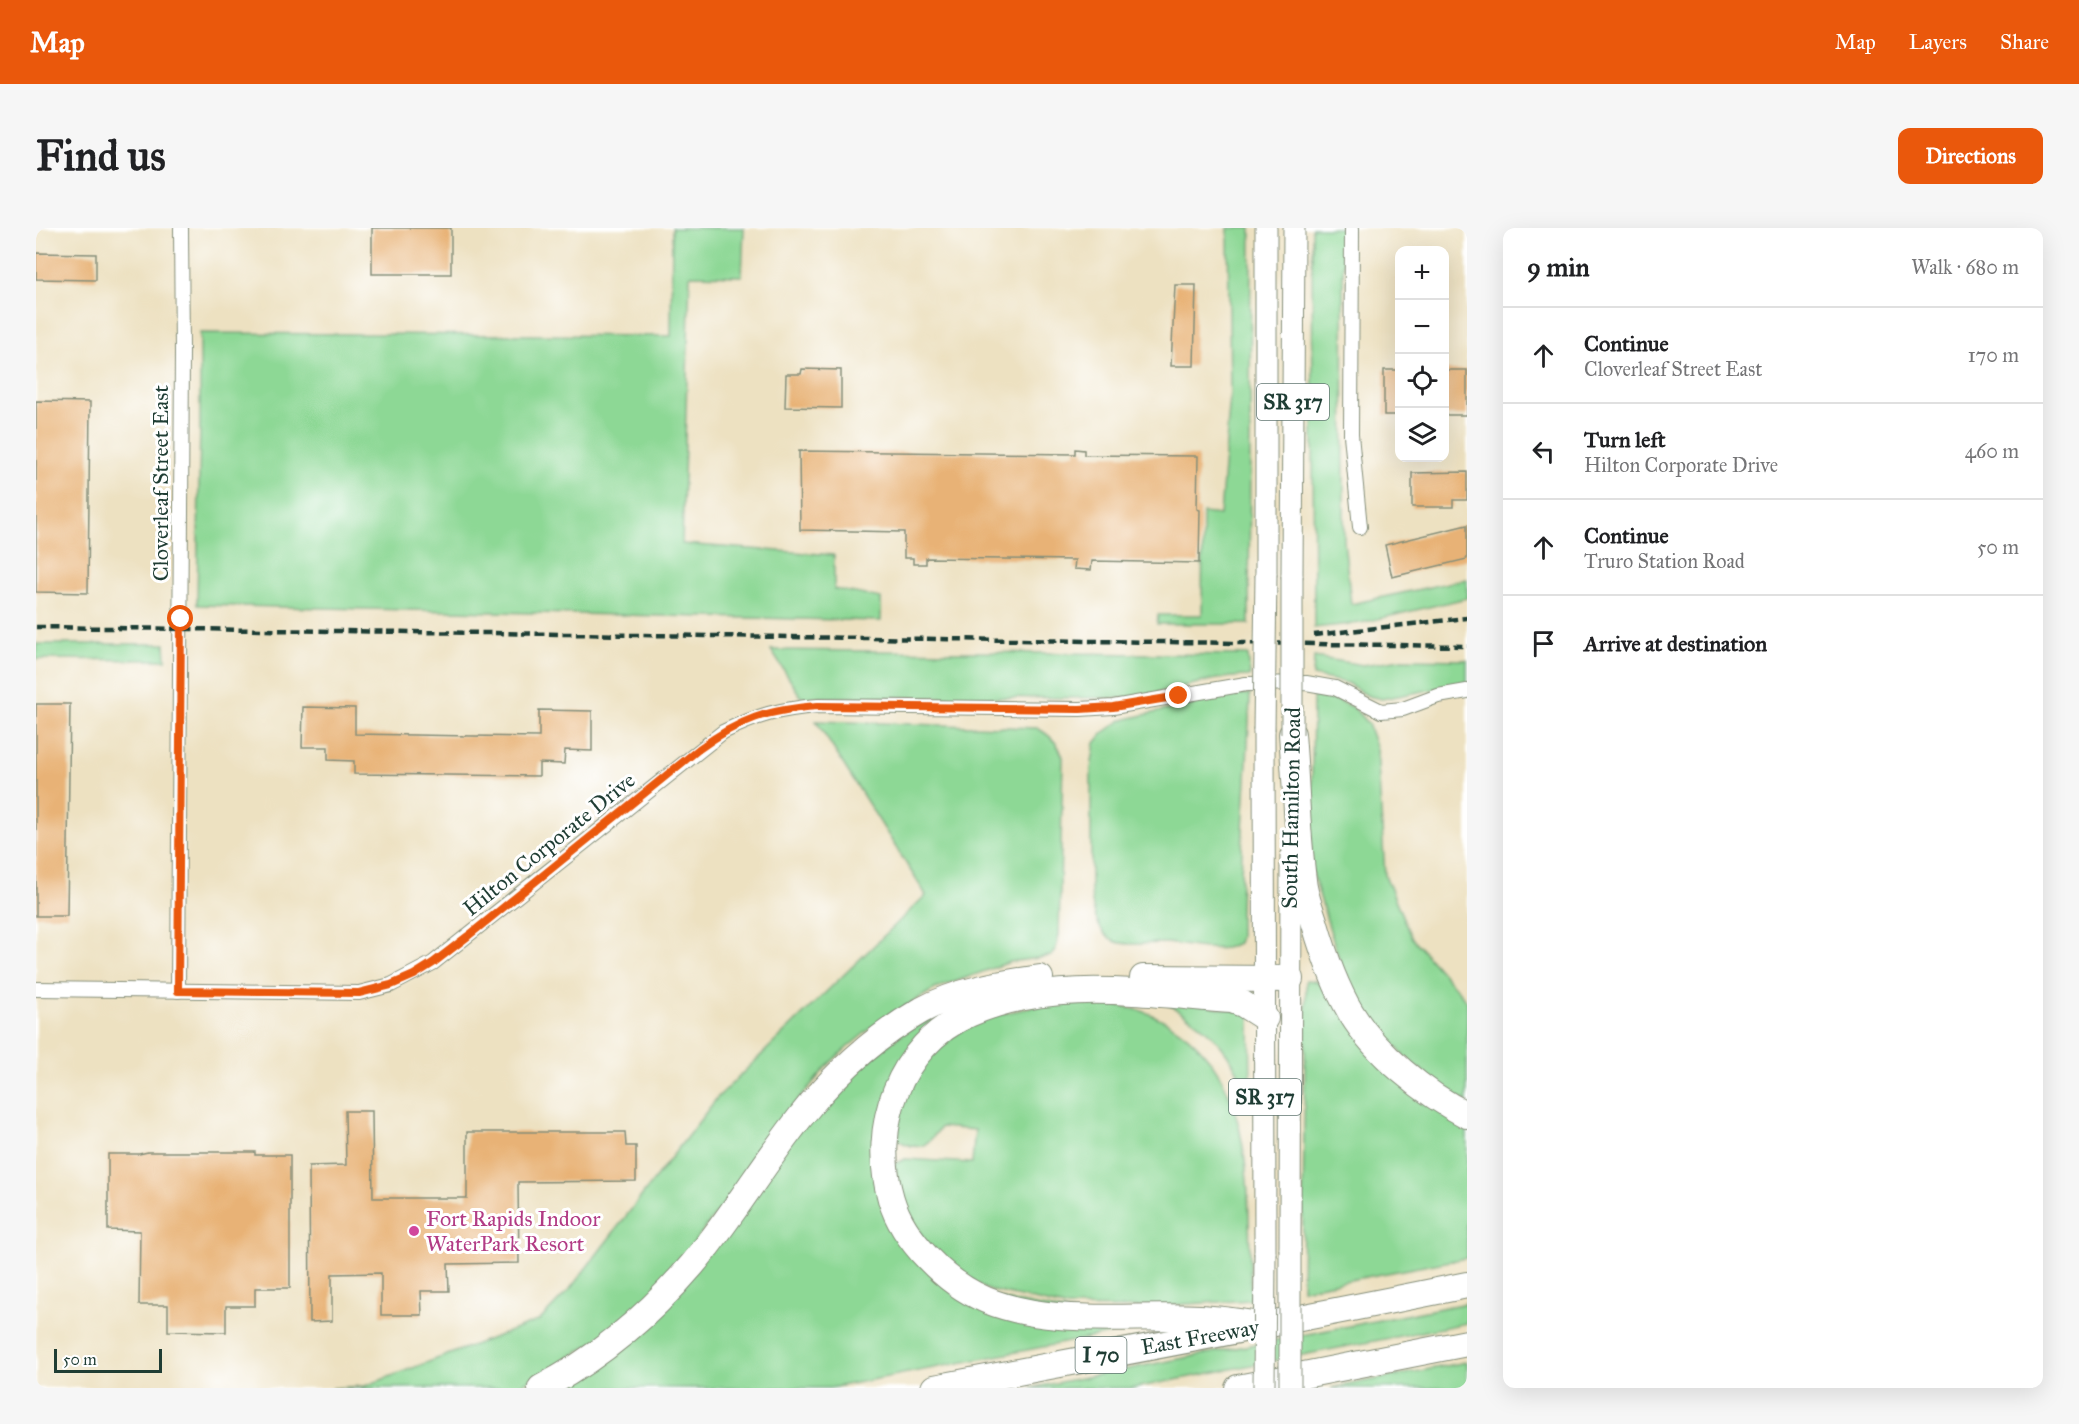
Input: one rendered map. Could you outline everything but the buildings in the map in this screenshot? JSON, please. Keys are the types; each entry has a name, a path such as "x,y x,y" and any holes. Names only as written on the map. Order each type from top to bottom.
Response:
{"highway":[{"path":"1292,734 1303,883 1324,954 1336,983 1351,1014 1389,1059 1414,1081 1467,1115"},
{"path":"541,1388 602,1352 654,1306 692,1264 811,1103 863,1050 923,1010 957,995 991,985 1042,978 1080,976 1277,979"},
{"path":"1265,1018 1232,1000 1111,991 1034,994 993,1004 943,1028 922,1049 905,1070 891,1100 884,1134 891,1200 908,1233 927,1259 955,1281 985,1299 1017,1309 1051,1315 1200,1318 1268,1326"},
{"name":"East Freeway","path":"934,1388 1141,1347 1268,1326 1467,1285"},
{"path":"1238,1388 1467,1343"}],"main road":[{"name":"South Hamilton Road","path":"1266,228 1264,730 1290,1249 1290,1388"},
{"name":"South Hamilton Road","path":"1264,1388 1265,1018 1277,979 1292,734 1294,228"}],"street":[{"name":"Cloverleaf Street East","path":"178,991 181,228"},
{"path":"1352,228 1351,435 1360,527"},
{"name":"Hilton Corporate Drive","path":"36,989 359,993 391,985 414,975 433,963 723,732 754,716 784,709 818,706 1080,709 1113,707 1246,684 1306,683 1335,688 1381,711 1403,709 1438,696 1467,691"}],"green space":[{"path":"672,228 744,228 742,276 690,275 682,544 834,555 834,589 881,598 881,621 197,605 200,333 671,336"},
{"path":"1228,228 1251,228 1249,624 1157,624 1158,615 1202,615 1203,513 1220,515 1230,395"},
{"path":"1312,228 1343,228 1344,541 1351,604 1467,579 1467,598 1361,623 1314,628"},
{"path":"36,644 165,644 166,660 36,659"},
{"path":"771,650 1248,655 1250,676 1219,679 1127,698 801,697"},
{"path":"1314,657 1363,665 1401,659 1467,660 1467,683 1382,699 1368,696 1347,683 1313,676"},
{"path":"1250,694 1238,943 1230,947 1210,949 1165,943 1132,944 1114,941 1103,932 1100,926 1094,912 1091,892 1091,769 1095,743 1103,733 1122,720 1233,695"},
{"path":"1313,696 1339,701 1354,708 1368,724 1377,749 1385,875 1411,937 1467,1001 1467,1102 1452,1094 1407,1059 1375,1024 1345,979 1311,868"},
{"path":"816,721 1037,728 1050,737 1063,757 1059,935 1055,952 1051,956 1010,962 935,989 881,1020 849,1046 829,1064 782,1119 734,1190 661,1286 595,1342 547,1371 515,1388 332,1388 365,1386 540,1320 570,1289 717,1098 926,895"},
{"path":"1306,980 1316,981 1325,988 1467,1122 1467,1258 1302,1289"},
{"path":"1148,995 1250,1013 1251,1098 1232,1062 1210,1034 1183,1013"},
{"path":"1100,1003 1145,1012 1184,1033 1211,1062 1230,1096 1241,1135 1247,1176 1251,1300 1123,1308 1064,1307 985,1289 930,1249 903,1204 894,1164 905,1159 972,1163 975,1130 941,1127 927,1143 918,1147 898,1140 901,1103 923,1062 965,1027 987,1017 1047,1004"},
{"path":"961,1004 929,1032 878,1163 952,1289 1126,1324 1126,1331 830,1388 562,1388 608,1360 832,1091 905,1031"},
{"path":"1467,1303 1467,1323 1134,1388 1030,1388"},
{"path":"1467,1362 1467,1388 1331,1388"}],"railway":[{"path":"1314,635 1467,618"},
{"path":"36,627 1467,646"}],"place":[{"name":"Fort Rapids Indoor WaterPark Resort","path":"414,1231"}],"route":[{"path":"181,619 178,991 359,993 391,985 414,975 468,936 699,749 723,732 754,716 784,709 818,706 1080,709 1113,707 1179,696"}]}
